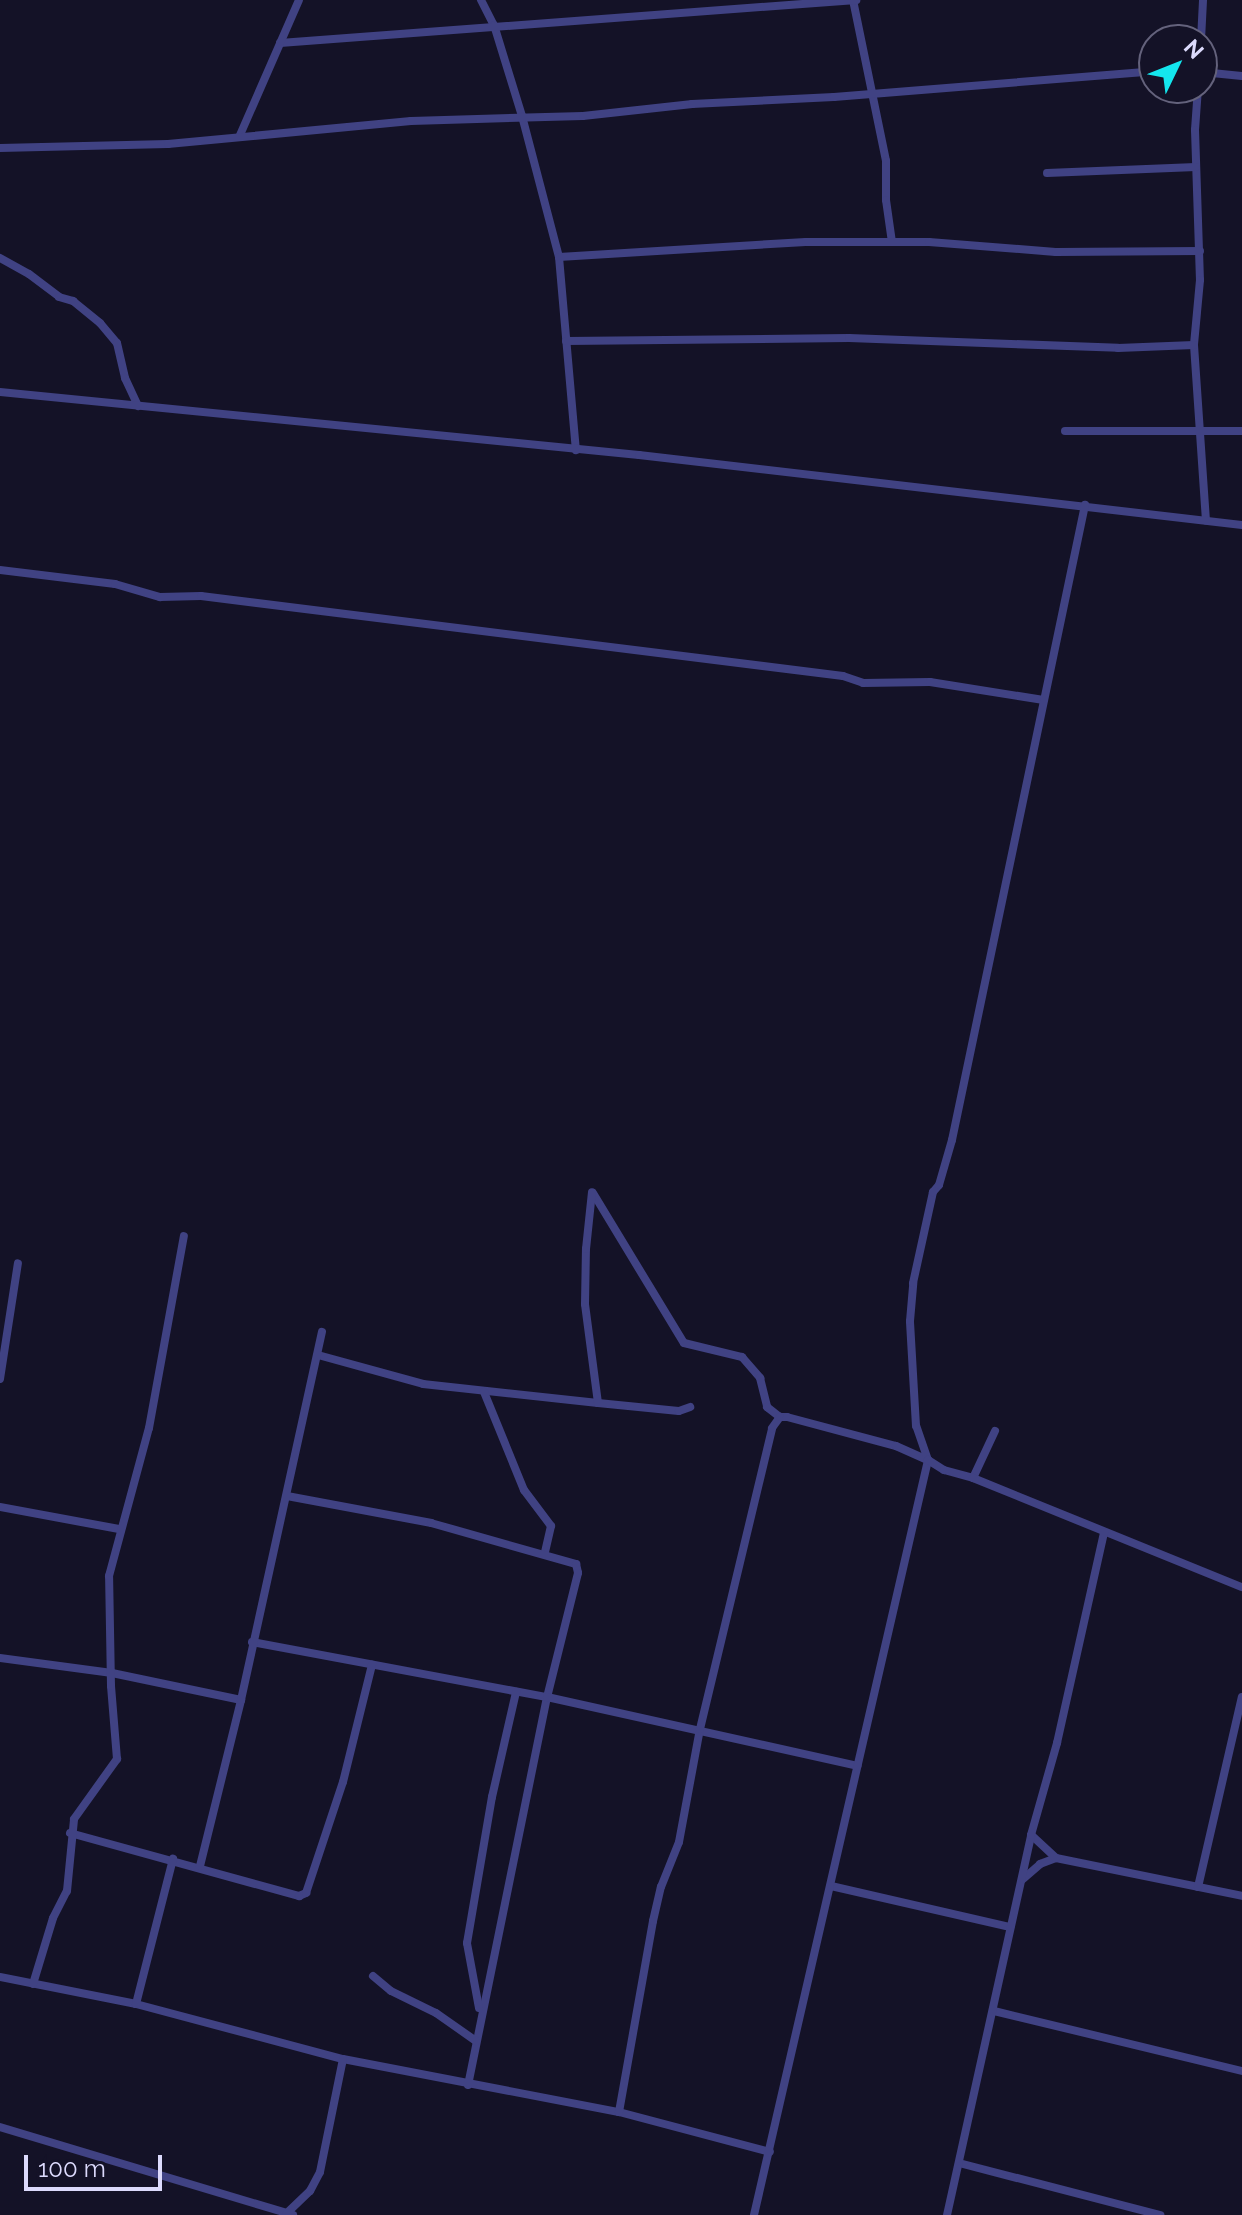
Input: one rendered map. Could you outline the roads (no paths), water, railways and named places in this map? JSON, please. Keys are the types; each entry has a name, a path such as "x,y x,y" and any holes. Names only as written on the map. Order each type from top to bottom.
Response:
{"street":[{"path":"240,135 299,0"},
{"path":"481,0 494,25 522,116 559,257 576,450"},
{"path":"280,43 854,0 886,161 886,200 892,242"},
{"path":"1202,24 1203,0"},
{"path":"0,148 155,144 240,135 522,116 583,116 692,104 1138,72"},
{"path":"1218,74 1242,76"},
{"path":"1198,104 1196,167 1200,251 1194,345 1206,521"},
{"path":"1047,173 1196,167"},
{"path":"559,257 806,242 892,242 1056,252 1200,251"},
{"path":"0,258 29,274 59,297 73,301 100,323 117,343 125,378 138,406"},
{"path":"566,341 849,338 1118,348 1194,345"},
{"path":"0,392 576,450 1242,525"},
{"path":"1065,431 1242,431"},
{"path":"754,2215 928,1460 916,1426 910,1321 913,1283 933,1192 939,1185 952,1140 1085,505"},
{"path":"0,570 115,584 160,597 201,596 843,676 863,683 930,682 1044,700"},
{"path":"598,1403 585,1304 592,1192 684,1343 742,1357 760,1378 767,1407 780,1417 896,1446 944,1470 973,1478 1242,1587"},
{"path":"33,1984 53,1918 67,1891 70,1833 81,1805 117,1759 109,1576 119,1529 149,1428 184,1236"},
{"path":"0,1379 4,1329 18,1263"},
{"path":"200,1866 241,1700 322,1332"},
{"path":"318,1355 417,1383 679,1411 690,1407"},
{"path":"484,1392 524,1490 551,1526 545,1553"},
{"path":"619,2112 653,1921 661,1887 679,1842 700,1729 772,1428 780,1417"},
{"path":"973,1478 995,1431"},
{"path":"287,1496 431,1523 576,1564 578,1573 547,1697 517,1858 480,2013 468,2085"},
{"path":"0,1507 119,1529"},
{"path":"947,2215 1031,1835 1057,1743 1104,1532"},
{"path":"252,1642 547,1697 857,1766"},
{"path":"0,1658 112,1673 241,1700"},
{"path":"70,1833 200,1866 299,1896 306,1893 343,1782 372,1665"},
{"path":"480,2013 467,1943 492,1797 516,1692"},
{"path":"1198,1887 1242,1697"},
{"path":"1031,1835 1056,1858 1242,1896"},
{"path":"1022,1880 1040,1864 1056,1858"},
{"path":"136,2004 173,1859"},
{"path":"831,1886 1010,1927"},
{"path":"373,1976 391,1991 443,2017 476,2041"},
{"path":"0,1977 136,2004 343,2059 619,2112 770,2152"},
{"path":"994,2011 1242,2071"},
{"path":"0,2127 290,2214 310,2191 320,2172 343,2059"},
{"path":"959,2163 1160,2215"}]}
